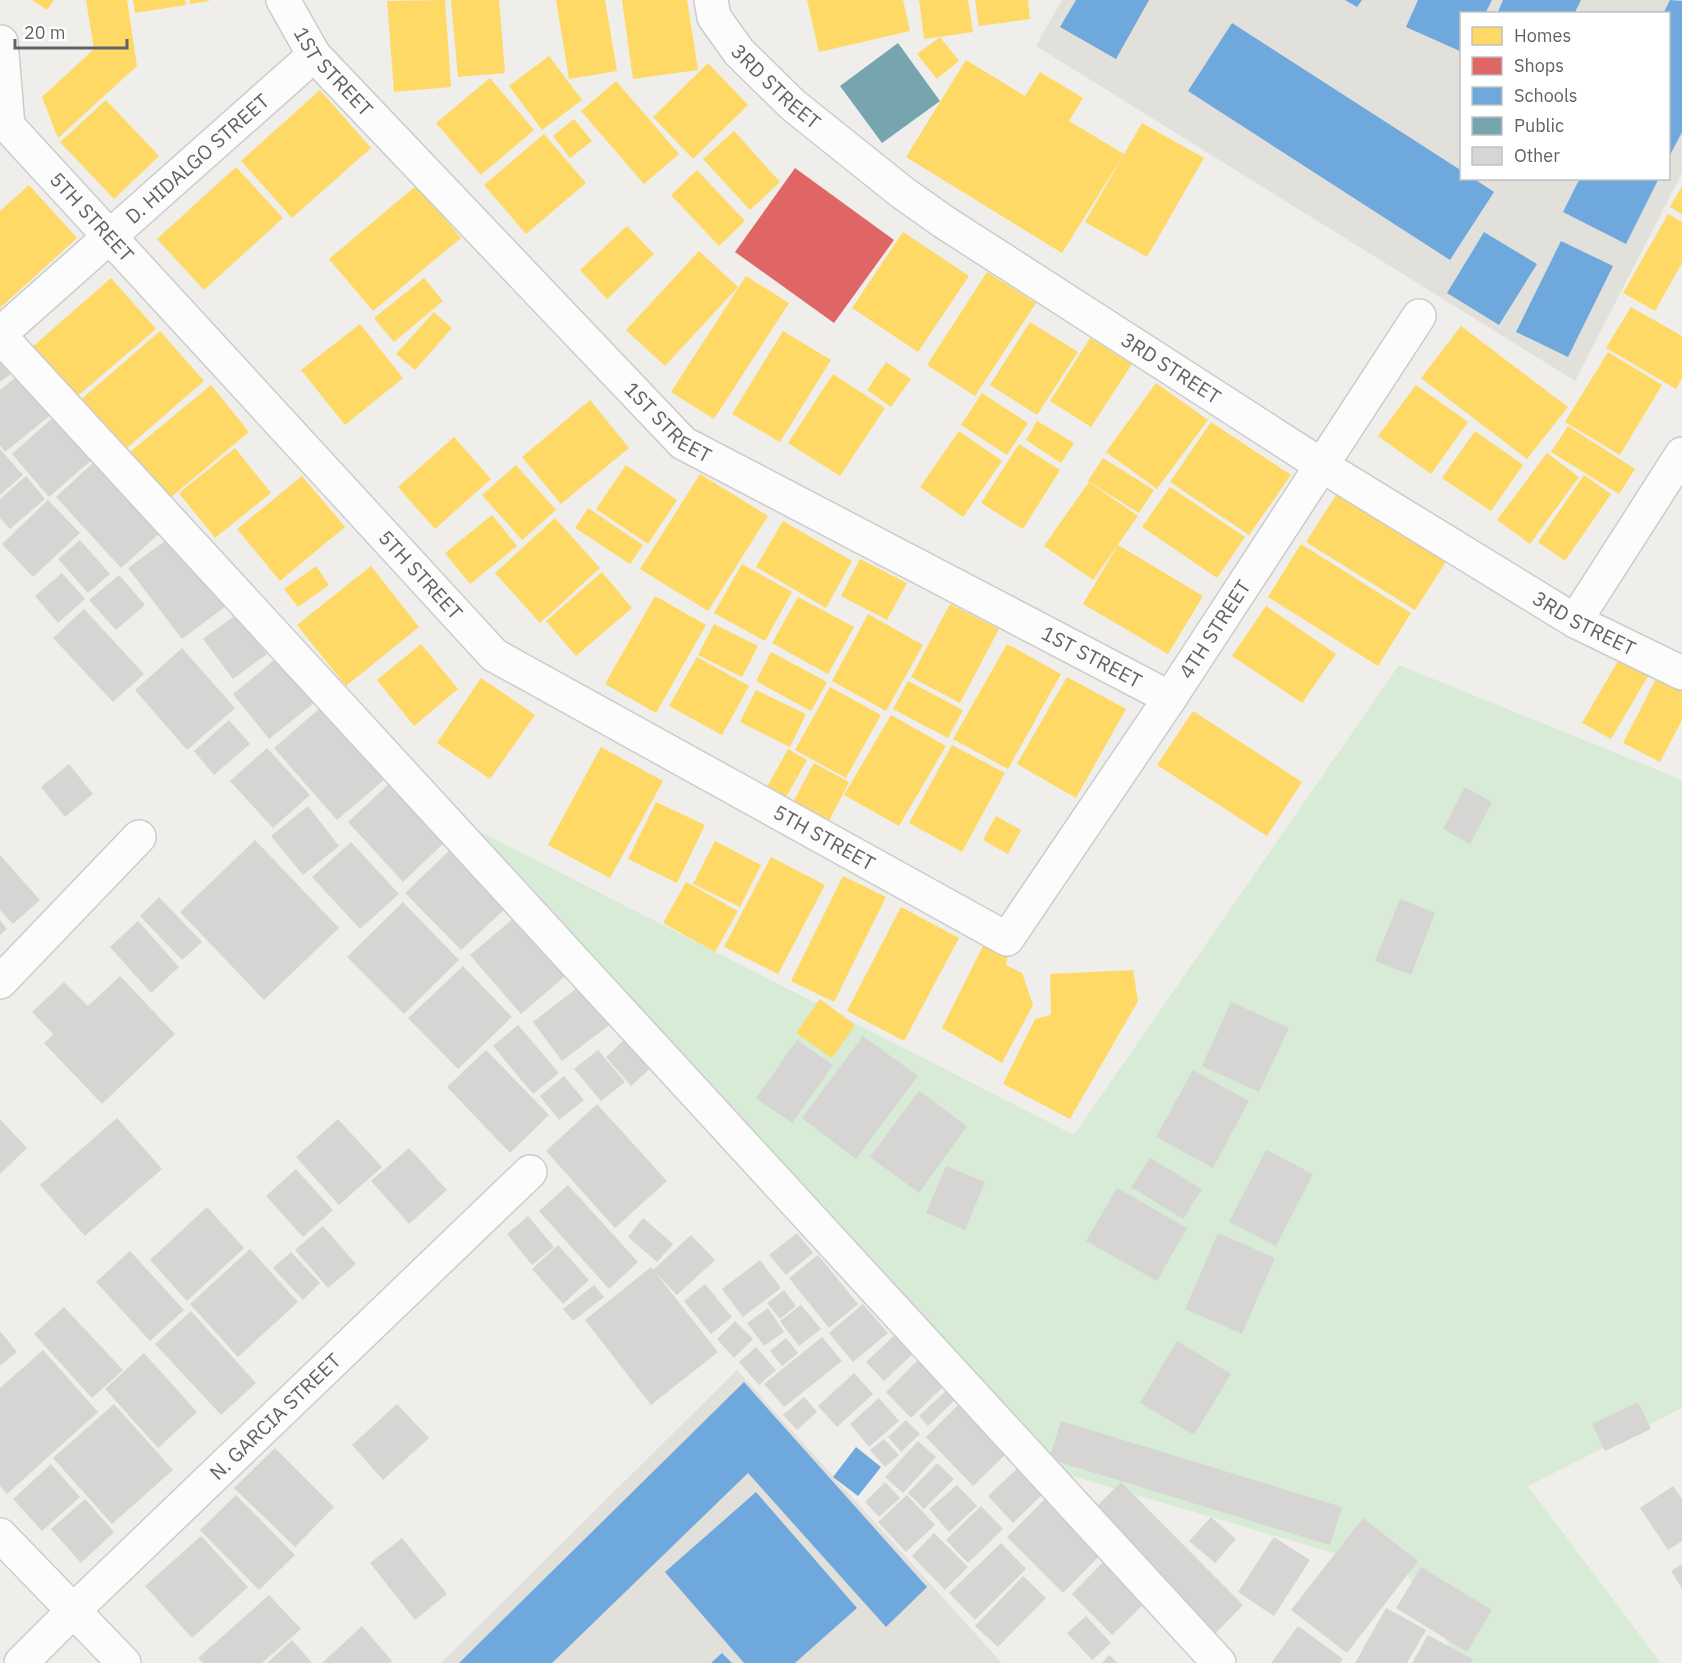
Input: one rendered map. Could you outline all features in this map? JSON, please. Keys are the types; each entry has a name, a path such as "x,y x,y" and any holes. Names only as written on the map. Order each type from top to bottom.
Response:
{"street":[{"name":"1ST STREET","path":"283,0 314,55 683,443 1170,698"},
{"name":"3RD STREET","path":"711,0 714,17 739,52 793,105 903,193 1321,465 1575,621 1682,673"},
{"name":"5TH STREET","path":"1,42 8,126 494,655 1007,939"},
{"name":"D. HIDALGO STREET","path":"0,335 314,55"},
{"name":"4TH STREET","path":"1007,939 1170,698 1419,316"},
{"path":"0,335 1219,1663"},
{"path":"1575,621 1682,454"},
{"path":"0,982 139,837"},
{"name":"N. GARCIA STREET","path":"21,1663 530,1172"},
{"path":"0,1535 124,1663"}],"shaded area":[{"path":"1062,0 1682,0 1682,173 1575,381 1036,46"},
{"path":"737,1370 1002,1663 441,1663"}],"green space":[{"path":"1399,665 1682,780 1682,1408 1528,1486 1661,1663 1459,1663 1408,1575 1038,1466 463,823 1074,1135"}],"building: Homes":[{"path":"32,0 54,0 47,10"},
{"path":"86,0 127,0 137,66 58,138 42,97 94,49"},
{"path":"133,0 185,0 186,5 135,13"},
{"path":"190,0 209,0 209,1 190,4"},
{"path":"445,0 451,87 394,92 387,1"},
{"path":"451,0 499,0 505,73 458,77"},
{"path":"556,0 605,0 617,71 569,79"},
{"path":"622,0 687,0 698,70 633,79"},
{"path":"807,0 903,0 910,31 819,52"},
{"path":"919,0 968,0 973,32 924,39"},
{"path":"975,0 1028,0 1030,19 979,26"},
{"path":"940,37 959,61 937,79 917,54"},
{"path":"549,56 582,100 542,130 509,86"},
{"path":"966,60 1025,96 1040,72 1083,98 1069,121 1124,154 1062,253 906,157"},
{"path":"708,63 748,105 693,159 653,117"},
{"path":"490,78 534,130 481,175 436,123"},
{"path":"616,81 679,154 644,184 581,111"},
{"path":"320,90 371,148 292,218 241,161"},
{"path":"106,100 159,156 114,199 60,142"},
{"path":"574,119 592,141 570,158 553,136"},
{"path":"1142,123 1204,158 1147,257 1085,222"},
{"path":"734,131 780,182 750,210 703,159"},
{"path":"544,134 586,183 526,234 484,185"},
{"path":"236,167 283,218 204,290 157,239"},
{"path":"697,170 745,221 719,246 671,195"},
{"path":"29,185 77,238 0,308 0,211"},
{"path":"417,185 461,238 373,311 329,259"},
{"path":"1682,186 1682,214 1670,207"},
{"path":"1668,214 1682,222 1682,263 1655,311 1623,293"},
{"path":"627,226 654,254 607,299 580,270"},
{"path":"903,232 969,276 918,352 852,308"},
{"path":"699,251 738,287 665,366 626,330"},
{"path":"987,272 1036,303 975,396 927,365"},
{"path":"746,276 789,303 714,419 671,392"},
{"path":"111,278 156,329 74,399 30,349"},
{"path":"424,278 443,301 394,342 374,318"},
{"path":"1631,307 1682,336 1682,378 1676,389 1606,348"},
{"path":"434,312 452,328 415,370 396,354"},
{"path":"1030,322 1078,352 1037,415 990,385"},
{"path":"360,324 403,378 345,425 301,370"},
{"path":"1461,326 1568,407 1527,459 1421,378"},
{"path":"160,331 204,381 121,453 77,403"},
{"path":"783,331 831,360 780,442 732,414"},
{"path":"1090,338 1132,364 1091,427 1050,401"},
{"path":"1608,352 1662,385 1620,455 1565,422"},
{"path":"886,362 911,379 891,407 867,390"},
{"path":"833,374 885,408 840,476 788,443"},
{"path":"1156,383 1208,420 1157,489 1106,452"},
{"path":"211,385 249,432 164,503 125,456"},
{"path":"1416,385 1468,422 1431,474 1378,436"},
{"path":"982,393 1028,423 1007,455 961,425"},
{"path":"590,400 629,448 561,504 522,457"},
{"path":"1037,421 1074,443 1061,463 1026,440"},
{"path":"1211,422 1291,475 1249,535 1170,482"},
{"path":"1568,426 1635,469 1619,494 1551,452"},
{"path":"959,431 1002,461 963,517 920,487"},
{"path":"1475,431 1523,465 1491,511 1442,478"},
{"path":"454,437 491,479 435,529 398,487"},
{"path":"1019,444 1060,470 1023,529 981,503"},
{"path":"235,448 271,493 215,538 179,493"},
{"path":"1547,453 1579,477 1530,544 1497,520"},
{"path":"1103,458 1154,490 1139,513 1088,481"},
{"path":"516,465 556,510 522,540 482,495"},
{"path":"626,465 677,500 648,544 596,509"},
{"path":"700,474 768,516 708,611 640,569"},
{"path":"1584,475 1611,494 1565,561 1538,542"},
{"path":"302,476 345,527 280,581 237,529"},
{"path":"1089,482 1138,516 1093,580 1044,546"},
{"path":"1170,487 1245,537 1217,578 1142,527"},
{"path":"1340,489 1449,557 1415,610 1306,542"},
{"path":"588,508 643,545 630,564 575,528"},
{"path":"492,515 517,546 470,584 445,553"},
{"path":"555,518 600,568 540,623 495,573"},
{"path":"783,521 852,561 826,608 756,567"},
{"path":"1301,544 1411,613 1378,666 1268,597"},
{"path":"1118,545 1203,596 1168,654 1083,604"},
{"path":"860,559 907,583 887,620 841,596"},
{"path":"742,564 792,592 765,641 714,613"},
{"path":"316,566 329,585 298,607 284,589"},
{"path":"371,566 419,627 346,686 297,625"},
{"path":"602,572 632,608 576,656 546,621"},
{"path":"655,596 706,625 656,713 605,684"},
{"path":"798,597 854,627 828,674 772,643"},
{"path":"950,604 999,629 960,703 911,677"},
{"path":"1266,606 1336,654 1302,703 1232,656"},
{"path":"868,614 923,645 886,711 832,681"},
{"path":"714,624 758,646 742,677 698,655"},
{"path":"421,644 458,689 414,726 377,680"},
{"path":"1007,644 1061,674 1008,769 953,739"},
{"path":"771,652 827,682 811,711 756,681"},
{"path":"1622,654 1651,671 1611,739 1582,723"},
{"path":"697,657 749,686 722,735 669,706"},
{"path":"1658,675 1682,687 1682,720 1660,762 1623,743"},
{"path":"1067,677 1126,709 1076,798 1017,764"},
{"path":"481,678 535,715 490,779 437,743"},
{"path":"908,681 963,710 948,738 893,709"},
{"path":"830,687 881,715 846,778 795,750"},
{"path":"756,690 806,714 790,747 740,722"},
{"path":"1193,711 1302,782 1267,836 1157,765"},
{"path":"891,715 946,746 899,826 844,795"},
{"path":"952,745 1005,773 962,852 909,823"},
{"path":"601,747 663,781 610,878 548,845"},
{"path":"788,749 807,760 786,797 767,787"},
{"path":"814,763 849,782 828,823 792,804"},
{"path":"656,802 705,825 677,883 628,859"},
{"path":"996,816 1021,830 1008,854 983,840"},
{"path":"715,841 761,865 740,907 693,884"},
{"path":"771,857 825,885 778,974 724,947"},
{"path":"843,876 886,897 834,1002 791,981"},
{"path":"686,882 738,911 715,952 663,923"},
{"path":"901,907 959,938 904,1041 847,1011"},
{"path":"988,936 1009,947 1006,965 1022,973 1033,1005 1002,1063 942,1028"},
{"path":"1133,970 1138,1001 1070,1119 1003,1084 1035,1019 1051,1015 1050,974"},
{"path":"820,999 855,1025 832,1058 796,1033"}],"building: Shops":[{"path":"795,168 894,240 834,323 735,252"}],"building: Schools":[{"path":"1076,0 1149,0 1116,59 1060,27"},
{"path":"1345,0 1362,0 1357,7"},
{"path":"1418,0 1492,0 1486,12 1460,12 1460,51 1406,27"},
{"path":"1503,0 1581,0 1575,12 1498,12"},
{"path":"1670,0 1682,1 1682,132 1670,155 1670,12 1664,12"},
{"path":"1232,23 1460,170 1460,180 1476,180 1494,192 1450,260 1188,91"},
{"path":"1579,180 1658,180 1626,244 1563,212"},
{"path":"1484,232 1537,264 1499,325 1447,293"},
{"path":"1561,241 1613,266 1568,357 1516,332"},
{"path":"744,1382 927,1587 886,1627 748,1473 552,1663 459,1663"},
{"path":"856,1447 881,1467 858,1496 833,1477"},
{"path":"756,1492 857,1608 795,1663 744,1663 665,1572"},
{"path":"722,1653 732,1663 711,1663"}],"building: Public":[{"path":"898,43 940,101 882,143 840,86"}],"building: Other":[{"path":"2,362 11,374 0,382 0,363"},
{"path":"20,374 52,414 5,452 0,445 0,390"},
{"path":"57,414 95,457 49,497 12,454"},
{"path":"0,449 23,475 0,495"},
{"path":"96,460 161,532 121,568 56,497"},
{"path":"26,476 45,499 10,529 0,518 0,499"},
{"path":"48,500 80,533 33,577 2,544"},
{"path":"173,535 226,606 182,639 128,568"},
{"path":"80,540 110,574 88,593 58,559"},
{"path":"62,573 85,599 58,623 35,596"},
{"path":"119,575 145,605 116,630 89,600"},
{"path":"84,609 144,674 113,702 53,638"},
{"path":"237,614 267,654 233,679 203,639"},
{"path":"182,648 235,708 187,750 135,690"},
{"path":"279,656 315,702 269,739 233,694"},
{"path":"321,707 384,780 337,820 274,748"},
{"path":"229,720 250,744 214,775 194,751"},
{"path":"267,748 310,795 273,828 230,781"},
{"path":"69,764 93,794 65,817 41,787"},
{"path":"392,781 447,840 403,882 348,822"},
{"path":"1465,787 1492,802 1470,844 1443,829"},
{"path":"308,806 339,846 303,875 271,836"},
{"path":"255,840 339,928 264,1000 180,912"},
{"path":"351,842 399,894 360,929 312,877"},
{"path":"453,847 509,905 461,950 405,893"},
{"path":"0,855 40,900 13,924 0,910"},
{"path":"159,897 202,942 182,960 140,916"},
{"path":"1400,899 1435,913 1411,975 1375,961"},
{"path":"403,902 459,960 404,1014 347,957"},
{"path":"520,913 570,972 521,1014 470,955"},
{"path":"0,920 7,929 0,935"},
{"path":"138,921 179,967 151,993 110,947"},
{"path":"463,966 512,1017 458,1069 408,1018"},
{"path":"120,976 175,1034 102,1104 44,1043 53,1034 32,1012 64,982 88,1006"},
{"path":"582,984 612,1023 562,1061 533,1022"},
{"path":"1231,1002 1289,1028 1259,1092 1202,1066"},
{"path":"518,1025 559,1073 533,1094 493,1046"},
{"path":"863,1036 918,1076 856,1159 802,1118"},
{"path":"627,1037 653,1066 631,1086 606,1057"},
{"path":"797,1040 833,1065 792,1123 756,1098"},
{"path":"486,1050 549,1115 510,1153 447,1087"},
{"path":"598,1050 625,1082 601,1101 574,1069"},
{"path":"1193,1070 1249,1101 1213,1168 1156,1137"},
{"path":"564,1076 584,1100 559,1120 540,1096"},
{"path":"919,1091 967,1126 919,1193 870,1157"},
{"path":"597,1104 667,1181 615,1228 546,1151"},
{"path":"117,1118 162,1169 85,1236 40,1185"},
{"path":"0,1119 27,1148 0,1174"},
{"path":"338,1119 382,1167 339,1205 296,1157"},
{"path":"409,1148 447,1190 409,1224 371,1181"},
{"path":"1266,1150 1313,1174 1276,1246 1229,1222"},
{"path":"1150,1158 1202,1189 1183,1219 1131,1187"},
{"path":"946,1166 985,1182 965,1230 926,1213"},
{"path":"296,1169 333,1210 303,1237 266,1196"},
{"path":"568,1185 638,1262 609,1289 539,1211"},
{"path":"1117,1188 1187,1228 1157,1281 1086,1241"},
{"path":"207,1207 244,1248 187,1301 150,1260"},
{"path":"528,1216 554,1247 532,1265 507,1234"},
{"path":"643,1218 673,1244 657,1262 628,1237"},
{"path":"323,1226 356,1264 328,1288 295,1250"},
{"path":"797,1233 813,1253 786,1275 769,1255"},
{"path":"1218,1233 1275,1258 1242,1334 1185,1309"},
{"path":"691,1235 715,1260 677,1295 653,1270"},
{"path":"558,1245 589,1280 563,1304 532,1269"},
{"path":"250,1249 298,1302 238,1357 190,1304"},
{"path":"130,1251 184,1310 150,1341 96,1282"},
{"path":"291,1252 320,1283 303,1300 273,1268"},
{"path":"818,1255 858,1304 829,1328 789,1278"},
{"path":"760,1260 781,1288 743,1317 722,1289"},
{"path":"651,1267 718,1352 651,1405 585,1320"},
{"path":"705,1284 732,1317 711,1334 684,1301"},
{"path":"594,1285 604,1297 573,1321 563,1309"},
{"path":"784,1290 796,1306 780,1319 767,1303"},
{"path":"863,1304 888,1333 853,1362 829,1333"},
{"path":"801,1305 821,1329 799,1346 780,1321"},
{"path":"64,1307 123,1370 92,1398 34,1334"},
{"path":"768,1308 784,1332 764,1346 747,1323"},
{"path":"191,1311 256,1383 221,1415 155,1344"},
{"path":"735,1321 753,1339 734,1358 717,1339"},
{"path":"0,1331 17,1352 0,1366"},
{"path":"897,1333 915,1352 884,1381 866,1362"},
{"path":"822,1337 842,1361 784,1407 764,1384"},
{"path":"786,1338 798,1353 782,1366 770,1351"},
{"path":"1177,1341 1231,1374 1194,1435 1140,1403"},
{"path":"756,1347 776,1370 759,1385 739,1362"},
{"path":"43,1350 98,1412 7,1494 0,1486 0,1388"},
{"path":"144,1353 197,1412 158,1448 105,1389"},
{"path":"922,1356 948,1382 911,1418 886,1392"},
{"path":"854,1373 873,1394 837,1427 818,1406"},
{"path":"948,1389 957,1398 928,1426 919,1416"},
{"path":"804,1397 817,1412 797,1430 783,1415"},
{"path":"879,1398 899,1421 869,1447 850,1424"},
{"path":"964,1399 1012,1448 973,1486 926,1437"},
{"path":"1638,1402 1651,1429 1605,1451 1592,1424"},
{"path":"114,1404 173,1470 112,1524 53,1458"},
{"path":"397,1404 429,1438 383,1480 352,1445"},
{"path":"906,1420 920,1434 901,1452 888,1437"},
{"path":"1061,1421 1342,1507 1330,1545 1049,1459"},
{"path":"884,1439 899,1455 885,1467 870,1450"},
{"path":"918,1441 936,1457 903,1493 885,1477"},
{"path":"275,1448 334,1507 295,1547 234,1488"},
{"path":"937,1463 954,1479 924,1509 908,1493"},
{"path":"51,1464 80,1497 42,1531 13,1499"},
{"path":"1022,1464 1047,1490 1013,1523 988,1496"},
{"path":"885,1482 900,1498 879,1517 865,1502"},
{"path":"1121,1482 1243,1605 1214,1635 1092,1511"},
{"path":"957,1485 977,1506 949,1532 929,1509"},
{"path":"1673,1486 1682,1499 1682,1541 1668,1550 1640,1508"},
{"path":"1052,1492 1108,1547 1063,1593 1007,1537"},
{"path":"236,1495 295,1555 259,1590 200,1530"},
{"path":"907,1495 935,1525 906,1552 878,1522"},
{"path":"85,1499 114,1532 81,1563 51,1529"},
{"path":"981,1506 1003,1529 968,1563 946,1540"},
{"path":"1211,1517 1236,1539 1215,1563 1189,1541"},
{"path":"1363,1518 1418,1561 1347,1653 1291,1610"},
{"path":"934,1533 968,1567 945,1590 912,1556"},
{"path":"201,1536 248,1587 192,1638 145,1586"},
{"path":"1274,1537 1310,1560 1274,1616 1238,1592"},
{"path":"402,1538 447,1594 415,1620 370,1563"},
{"path":"1001,1543 1026,1569 975,1620 949,1593"},
{"path":"1107,1558 1148,1600 1112,1635 1072,1594"},
{"path":"1682,1564 1682,1589 1671,1571"},
{"path":"1421,1567 1492,1610 1467,1652 1396,1608"},
{"path":"1023,1576 1046,1598 998,1647 975,1626"},
{"path":"269,1595 301,1629 262,1663 203,1663 198,1658"},
{"path":"1386,1608 1426,1630 1407,1663 1355,1663"},
{"path":"1086,1616 1111,1643 1092,1660 1067,1633"},
{"path":"362,1626 392,1661 390,1663 322,1663"},
{"path":"1298,1626 1343,1659 1340,1663 1271,1663"},
{"path":"1428,1635 1473,1659 1471,1663 1412,1663"},
{"path":"292,1640 312,1663 267,1663"},
{"path":"1109,1655 1118,1663 1102,1663"}]}
